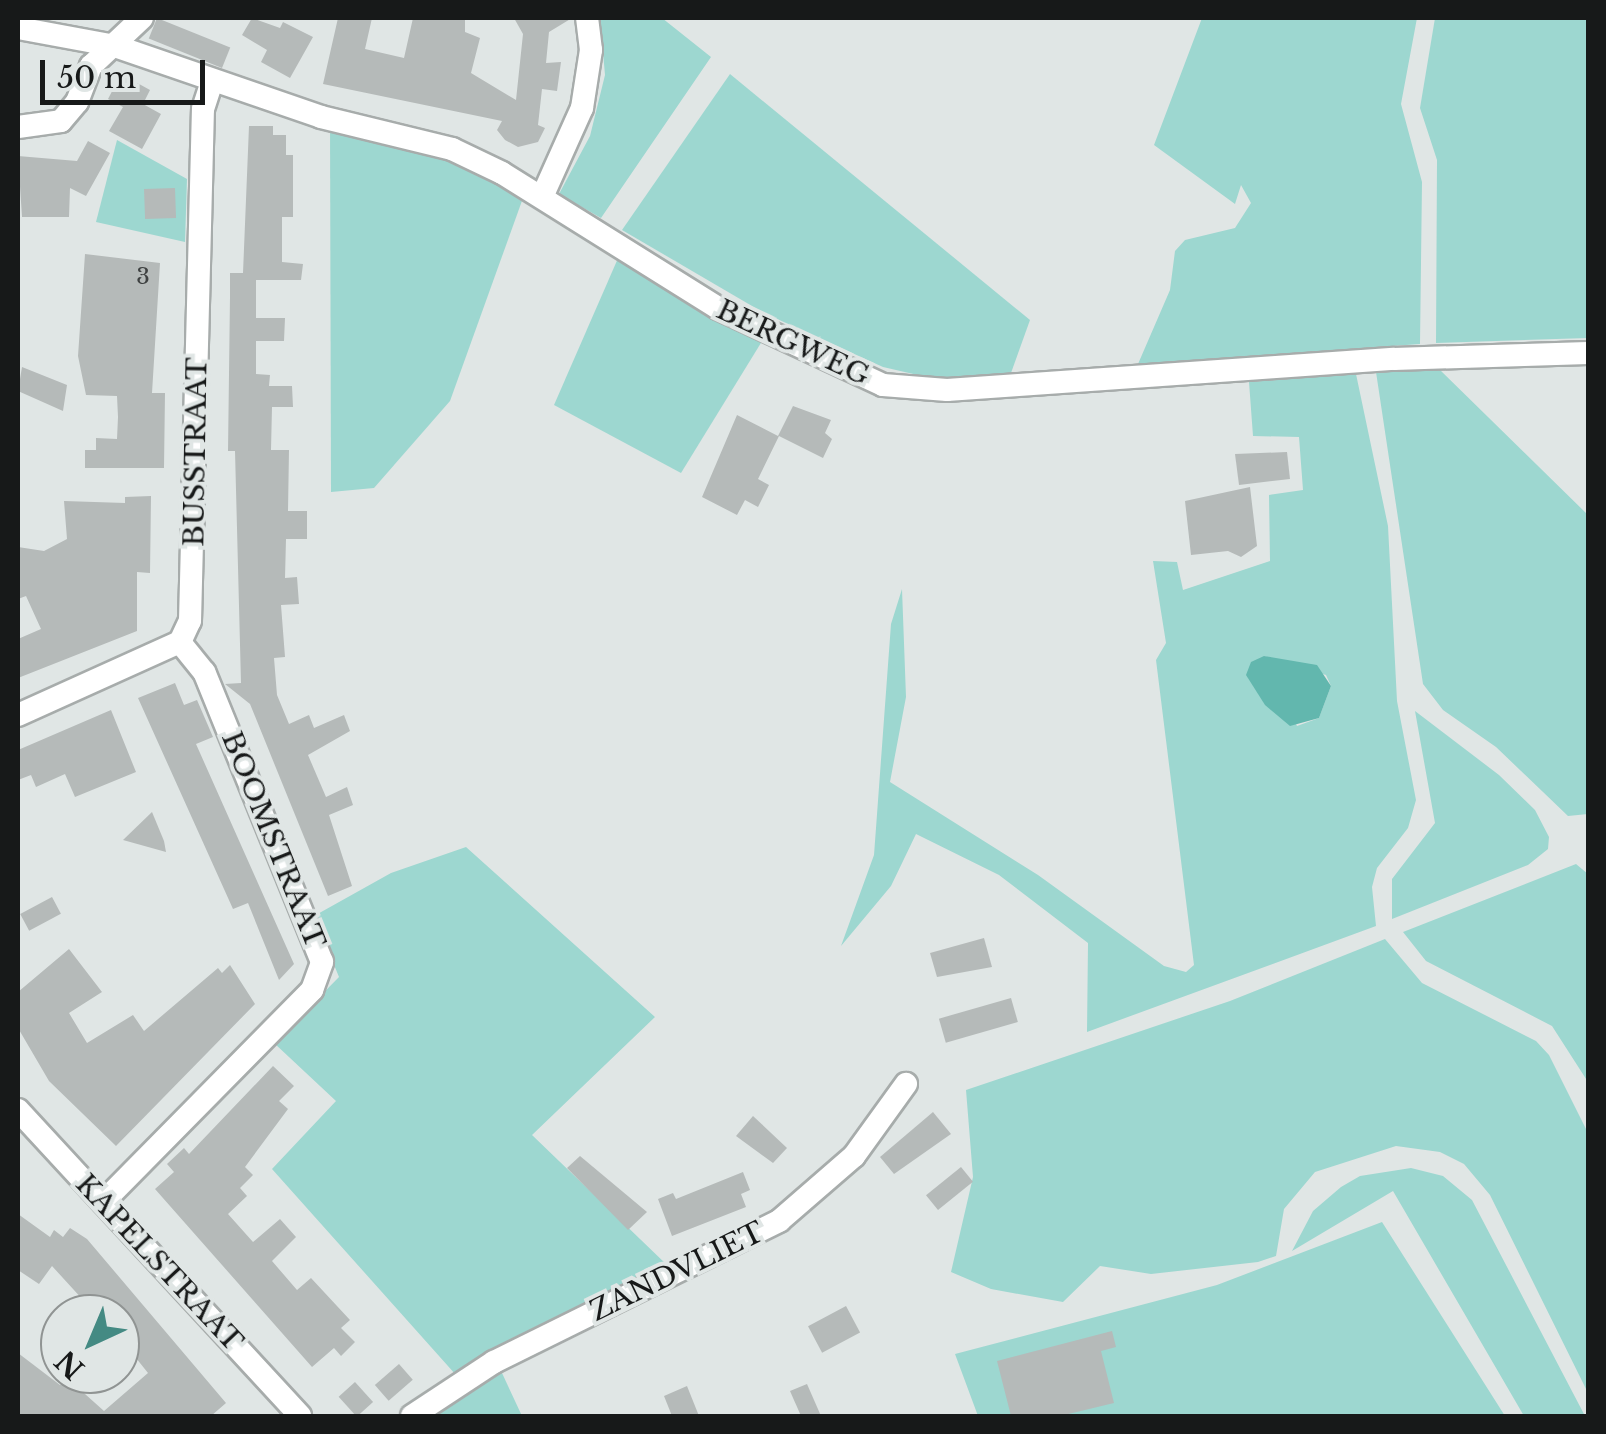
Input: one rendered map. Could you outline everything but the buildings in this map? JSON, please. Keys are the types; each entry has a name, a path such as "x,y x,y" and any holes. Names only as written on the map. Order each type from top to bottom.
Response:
{"street":[{"path":"18,127 61,121 77,102 91,66 142,18"},
{"path":"542,197 582,108 591,50 586,18"},
{"name":"BERGWEG","path":"18,28 115,46 212,82 452,150 542,197 768,335 859,376 915,390 1394,359 1588,353"},
{"name":"BUSSTRAAT","path":"180,642 195,589 198,243 204,109 212,82"},
{"path":"18,715 180,642"},
{"name":"BOOMSTRAAT","path":"103,1202 312,990 322,962 204,672 180,642"},
{"name":"ZANDVLIET","path":"412,1416 494,1362 779,1222 872,1137 906,1084"},
{"name":"KAPELSTRAAT","path":"18,1110 300,1416"}],"shaded area":[{"path":"600,18 662,18 711,57 601,218 559,194 590,136 605,75"},
{"path":"1202,18 1417,18 1401,104 1422,182 1420,344 1138,364 1170,290 1175,251 1185,240 1235,228 1251,203 1241,185 1235,204 1154,145"},
{"path":"1435,18 1588,18 1588,338 1436,343 1437,160 1420,108"},
{"path":"730,74 1030,320 1011,373 935,379 883,367 764,313 622,230"},
{"path":"330,118 441,153 523,198 450,401 374,488 331,492"},
{"path":"117,140 187,179 185,242 96,222"},
{"path":"619,256 764,338 681,473 554,405"},
{"path":"1439,369 1588,515 1588,814 1568,816 1496,747 1443,710 1423,684 1376,372"},
{"path":"1356,374 1388,526 1397,701 1416,800 1408,828 1377,868 1372,887 1376,926 1087,1032 1088,943 999,875 916,834 891,886 841,946 874,855 891,624 902,589 906,697 890,782 1038,875 1164,966 1186,972 1194,965 1156,660 1166,643 1153,561 1177,562 1183,590 1270,561 1269,495 1303,490 1299,437 1253,436 1249,382","holes":["1264,656 1326,675 1331,686 1319,718 1297,726"]},
{"path":"1264,656 1317,665 1331,686 1319,718 1290,726 1265,705 1246,675 1251,662"},
{"path":"1415,711 1499,775 1535,810 1549,837 1548,849 1528,865 1392,919 1392,879 1435,823"},
{"path":"466,847 655,1017 532,1135 667,1265 456,1375 272,1169 336,1101 274,1043 339,977 314,916 391,873"},
{"path":"1576,864 1588,874 1588,1082 1552,1026 1426,961 1403,932"},
{"path":"1385,939 1422,983 1536,1041 1549,1055 1588,1133 1588,1393 1490,1195 1464,1164 1440,1152 1396,1146 1315,1172 1284,1209 1276,1256 1258,1262 1151,1274 1100,1266 1063,1302 991,1289 951,1272 973,1177 966,1090 1230,1001"},
{"path":"1411,1168 1443,1176 1472,1200 1585,1416 1524,1416 1393,1191 1292,1251 1313,1211 1341,1187 1360,1176"},
{"path":"1382,1222 1505,1416 978,1416 955,1354 1217,1285"},
{"path":"502,1373 522,1416 432,1416 468,1393"}]}
